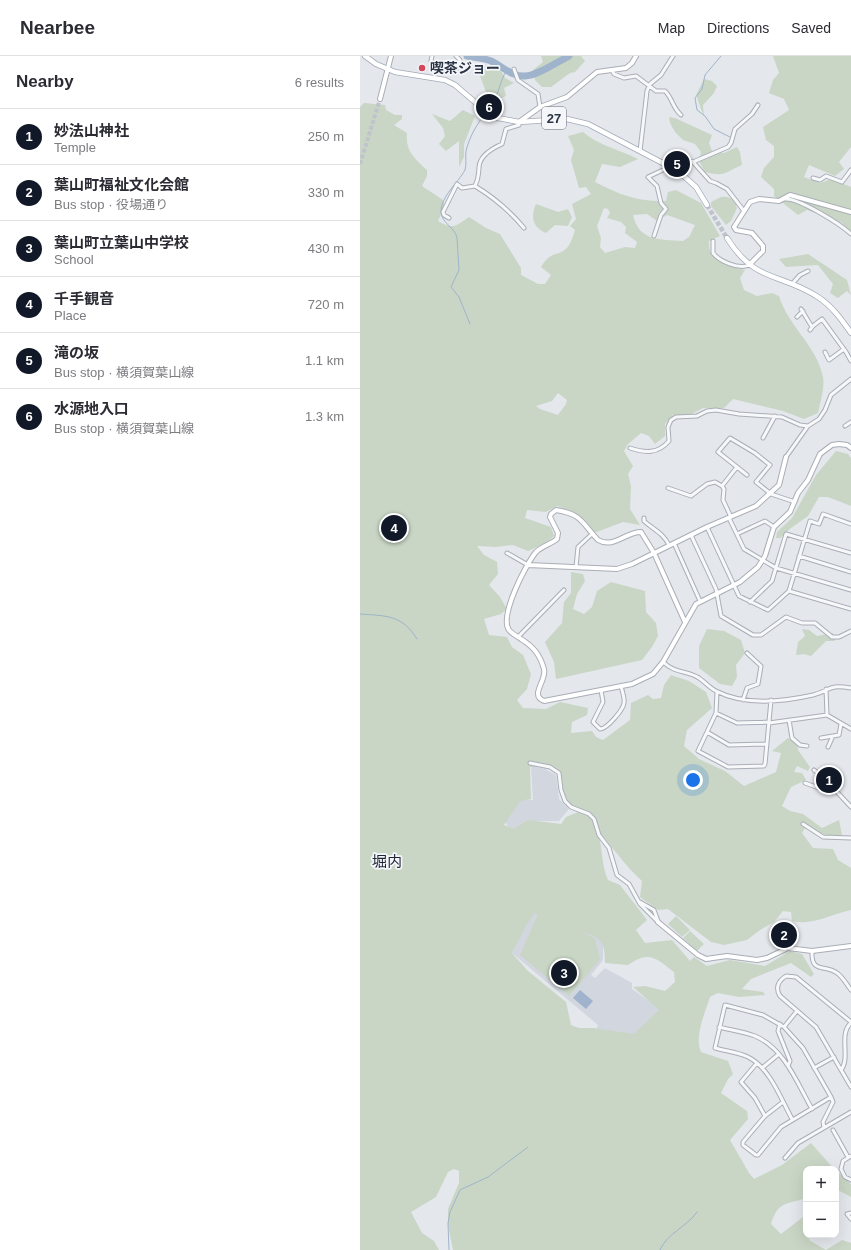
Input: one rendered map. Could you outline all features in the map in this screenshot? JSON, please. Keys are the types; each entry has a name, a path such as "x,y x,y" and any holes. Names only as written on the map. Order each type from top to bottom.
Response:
{"main road":[{"name":"27","path":"365,56 376,64 387,69 445,80 458,87 490,114 498,118 519,122 557,118 588,124 669,166 691,182 707,205"},
{"path":"727,238 733,248 749,265 762,273 792,284 818,296 825,302 851,333"}],"street":[{"path":"380,99 391,56"},
{"path":"432,56 431,61 439,69 455,72 460,60 456,56"},
{"path":"475,186 480,176 480,161 491,149 502,144 506,130 520,125 519,122 540,107 567,97 597,72 626,68 632,63 636,56"},
{"path":"640,151 647,91 661,75 673,56"},
{"path":"438,79 439,69"},
{"path":"514,69 518,80 538,94 540,107"},
{"path":"612,70 614,74 624,78 636,76 656,91 665,91 670,97 673,108 681,115"},
{"path":"693,162 728,147 731,143 735,129 752,114 758,105"},
{"path":"654,236 661,215 666,209 661,204 657,186 648,177 669,166 678,157 693,162 710,181 716,182 727,189 744,211"},
{"path":"813,178 820,180 826,176 831,176 842,182 851,170"},
{"path":"449,218 444,215 443,212 457,184 462,188 475,186 513,214 524,228"},
{"path":"713,241 713,253 720,260 736,266 745,267 763,251 764,246 752,233 734,229 734,226 747,206 755,200 764,199 777,201 788,196 794,196 851,212"},
{"path":"782,199 794,199 798,201 838,223 851,234"},
{"path":"792,284 800,275 808,271"},
{"path":"797,317 802,310 811,329 822,319 851,361"},
{"path":"825,352 829,360 844,349"},
{"path":"507,553 528,565 624,568 707,527 748,511 771,494 781,480 786,457 808,426 816,422 822,415 831,395 851,379"},
{"path":"669,441 669,423 676,418 697,416 707,411 716,410 739,414 775,416 786,418 800,425 808,426"},
{"path":"763,438 775,416"},
{"path":"845,426 851,422"},
{"path":"747,475 718,452 730,438 755,453 770,465 756,482 771,494 795,502"},
{"path":"630,448 649,452 662,448 669,441 674,439"},
{"path":"685,622 654,553 641,532 636,532 607,544 598,540 574,514 553,511 550,518 558,533 556,539 536,552 514,593 506,618 508,629 535,649 540,658 544,674 537,693 540,700 547,701 621,686 646,679 663,662 694,606 700,601 734,585 752,574 763,560 774,528 790,512 800,489 808,480 820,454 832,446 839,444 847,445 851,448"},
{"path":"722,486 737,467"},
{"path":"668,488 691,496 707,484 715,482 724,489 723,500 744,549 776,568 851,590"},
{"path":"707,527 739,596 768,610 788,591 810,521 820,524 823,514 851,524"},
{"path":"644,518 644,521 647,524 662,534 672,544 700,601"},
{"path":"737,534 765,522 774,528"},
{"path":"576,567 578,547 592,534"},
{"path":"750,602 772,581 786,534 851,553"},
{"path":"691,535 717,593 721,616 753,635 761,635 786,617 802,622 815,623 832,637 851,631"},
{"path":"798,556 851,572"},
{"path":"518,637 564,590"},
{"path":"788,591 851,609"},
{"path":"743,700 747,688 758,684 761,666 747,653"},
{"path":"663,662 674,671 687,673 698,678 717,692 743,700 771,700 814,695 834,686 851,688"},
{"path":"601,690 603,702 593,722 600,729 607,727 623,707 624,701 621,686"},
{"path":"826,689 827,715"},
{"path":"717,692 716,712 698,750 728,767 764,766 768,744 771,700"},
{"path":"716,712 737,723 769,722 827,715 851,729"},
{"path":"789,720 792,738 800,745 807,746"},
{"path":"821,738 839,734 841,724"},
{"path":"707,732 729,745 768,744"},
{"path":"828,747 832,736"},
{"path":"530,763 550,767 559,773 561,790 565,801 571,807 589,814 594,820 599,835 609,848 617,875 629,884 637,900 658,922 698,955 706,959 727,956 757,960 767,958 784,949 792,948 812,951 851,947"},
{"path":"814,770 851,807"},
{"path":"805,783 819,788 830,785"},
{"path":"803,824 823,837 851,838"},
{"path":"637,900 654,910 658,922"},
{"path":"812,951 813,962 815,965 837,973 851,990"},
{"path":"841,1070 846,1064 847,1029 851,1022 796,977 786,976 779,983 777,992 783,999 816,1027 834,1057 841,1070 851,1087"},
{"path":"792,1120 783,1102 762,1068 757,1063 742,1055 714,1048 725,1005 763,1015 780,1024 798,1041 833,1102 823,1122 824,1128"},
{"path":"784,1027 797,1010"},
{"path":"780,1024 778,1031 790,1061 788,1066"},
{"path":"719,1027 756,1036 779,1054 788,1066 812,1109"},
{"path":"762,1068 779,1054"},
{"path":"814,1068 834,1057"},
{"path":"757,1063 742,1082 755,1098 765,1116"},
{"path":"783,1102 765,1116 743,1142 743,1145 756,1155 758,1155 781,1127 831,1097"},
{"path":"785,1158 798,1143 851,1112"},
{"path":"833,1130 849,1156 843,1161 841,1169 845,1177 851,1180"},
{"path":"851,1213 847,1214 851,1219"}],"shaded area":[{"path":"531,766 545,769 556,775 559,799 569,809 559,821 533,821 511,831 504,820 518,799 533,800"},
{"path":"533,908 603,935 603,960 591,975 595,978 605,968 632,983 632,989 664,1012 641,1035 594,1035 598,1025 512,953"}],"green space":[{"path":"541,56 581,56 585,61 575,72 570,73 551,87 542,87 535,80 533,70 543,62"},
{"path":"773,56 851,56 851,147 839,162 844,169 835,176 809,165 804,177 820,183 831,179 851,187 851,234 842,223 807,210 798,215 774,196 774,189 761,177 764,168 774,157 774,146 766,140 763,127 789,110 784,99 769,93 773,80 779,73"},
{"path":"485,65 497,68 502,72 505,78 514,83 504,88 506,96 490,103 479,73"},
{"path":"704,79 712,81 717,86 714,93 703,105 704,117 696,95"},
{"path":"364,103 385,105 386,110 395,115 402,115 402,119 394,125 407,133 409,150 427,170 427,176 422,186 443,200 445,206 438,221 443,224 454,226 469,217 486,228 500,234 521,268 521,275 538,284 545,284 551,275 541,267 548,258 564,251 570,244 575,230 570,226 576,219 572,204 591,194 586,187 579,188 571,160 574,150 568,136 583,132 602,144 638,159 620,167 602,164 595,182 613,191 638,199 666,201 668,192 676,190 701,203 720,236 709,241 711,254 720,262 745,270 740,278 744,290 757,296 772,293 779,296 789,317 815,355 823,377 822,395 818,413 804,419 783,411 733,399 724,408 703,408 690,415 673,415 665,424 665,436 655,444 649,436 641,433 628,444 624,451 633,466 628,474 631,486 630,509 640,525 623,522 594,533 578,516 569,510 557,506 546,512 527,510 525,518 551,527 554,536 545,544 528,551 513,545 495,547 477,546 484,555 497,562 498,574 489,585 500,597 507,609 501,614 484,619 489,635 507,637 512,647 523,655 531,674 527,689 517,700 523,708 546,709 560,702 588,708 587,715 572,722 571,733 592,731 596,737 603,740 630,720 631,703 648,695 653,699 661,698 664,685 671,675 689,681 706,692 712,708 687,730 684,746 699,759 725,771 744,786 776,772 781,753 772,751 788,738 797,744 798,750 810,767 808,771 797,766 794,772 802,773 806,780 791,787 782,806 790,811 803,814 822,828 839,820 842,835 832,836 805,828 802,833 813,848 833,849 838,860 851,868 851,910 807,922 792,921 791,912 783,911 774,922 747,940 724,945 711,942 668,909 658,910 640,897 642,881 636,876 601,834 598,834 604,869 608,880 620,885 647,920 636,930 645,943 672,940 690,961 694,957 707,966 730,960 765,966 790,951 802,954 814,974 811,977 791,963 751,979 742,989 763,992 765,995 739,997 718,993 710,997 699,1032 699,1046 701,1052 728,1061 733,1074 728,1079 721,1093 747,1111 748,1119 730,1140 754,1179 782,1165 811,1143 831,1166 803,1166 803,1199 788,1203 780,1208 771,1224 781,1234 803,1217 803,1238 810,1238 809,1240 826,1250 453,1250 448,1225 448,1209 459,1183 459,1171 454,1169 448,1172 436,1197 411,1212 422,1233 434,1241 439,1250 360,1250 360,107","holes":["604,208 608,209 610,213 607,218 621,222 626,227 625,233 637,242 635,248 625,247 605,253 600,247 601,238 597,226","647,214 657,221 667,215 695,225 689,237 683,241 659,239 645,235 636,224 633,215","558,393 567,400 566,404 558,415 540,409 536,406 552,401","530,767 553,767 558,775 563,801 583,810 566,817 561,824 528,820 514,829 504,825 520,801 531,799","535,913 538,914 520,955 569,996 600,959 595,939 581,931 597,938 600,941 603,945 605,963 628,965 635,960 647,957 652,958 674,972 675,982 665,991 645,986 633,987 659,1010 634,1034 593,1028 579,1028 571,1025 566,1002 528,971 512,953 527,924"]},
{"path":"463,110 475,116 464,144 464,157 459,167 459,141 446,151 439,144 445,136 443,128 432,114 450,121"},
{"path":"669,117 675,118 712,135 709,143 712,151 724,153 737,147 740,152 742,165 721,174 705,172 699,161 701,152 695,144 683,140 675,132 670,123"},
{"path":"721,197 731,199 737,208 731,221 726,225 711,206 711,202"},
{"path":"536,204 558,212 568,209 572,217 568,226 555,225 546,233 542,231 538,228 533,218"},
{"path":"808,254 847,280 851,295 847,291 838,298 830,293 833,284 818,265 786,267 779,259"},
{"path":"836,451 848,454 851,458 851,506 828,497 819,497 808,516 780,538 776,538 777,532 792,518 816,475"},
{"path":"571,572 583,574 585,581 577,594 573,609 584,614 592,607 597,591 611,582 645,591 646,612 656,623 658,636 642,660 556,679 554,662 545,642 562,623 564,602 571,593"},
{"path":"707,629 724,631 741,640 745,653 736,665 737,677 732,686 720,684 699,668 699,646"},
{"path":"802,629 809,630 817,636 833,633 835,641 826,641 811,656 804,654 796,655 798,642 805,636"},
{"path":"676,916 690,930 682,937 668,924"},
{"path":"690,931 704,944 697,951 683,938"},
{"path":"839,1173 851,1184 851,1197 839,1191"},
{"path":"842,1240 851,1243 851,1250 826,1250"}],"water":[{"path":"580,990 593,1001 586,1009 573,998"}],"waterway":[{"path":"467,56 491,61 511,73 520,76 535,74 569,56"},
{"path":"721,56 705,75 702,89 695,98 697,110 705,116 714,129 730,137"},
{"path":"488,111 492,106 507,70"},
{"path":"470,324 459,297 451,287 459,270 457,238 454,231 444,220 441,212 447,195 465,170 466,151 469,141 486,113"},
{"path":"360,614 385,616 399,621 405,625 417,639"},
{"path":"449,1250 448,1223 450,1212 460,1190 488,1177 528,1147"},
{"path":"660,1250 667,1239 688,1222 697,1212"}],"tunnel":[{"path":"360,164 380,99"},
{"path":"707,205 727,238"}],"place":[{"name":"喫茶ジョー","path":"422,68"},
{"name":"水源地入口","path":"489,107"},
{"name":"滝の坂","path":"677,164"},
{"name":"千手観音","path":"394,528"},
{"name":"妙法山神社","path":"829,780"},
{"name":"葉山町福祉文化会館","path":"784,935"},
{"name":"葉山町立葉山中学校","path":"564,973"}],"district":[{"name":"堀内","path":"387,861"}]}
